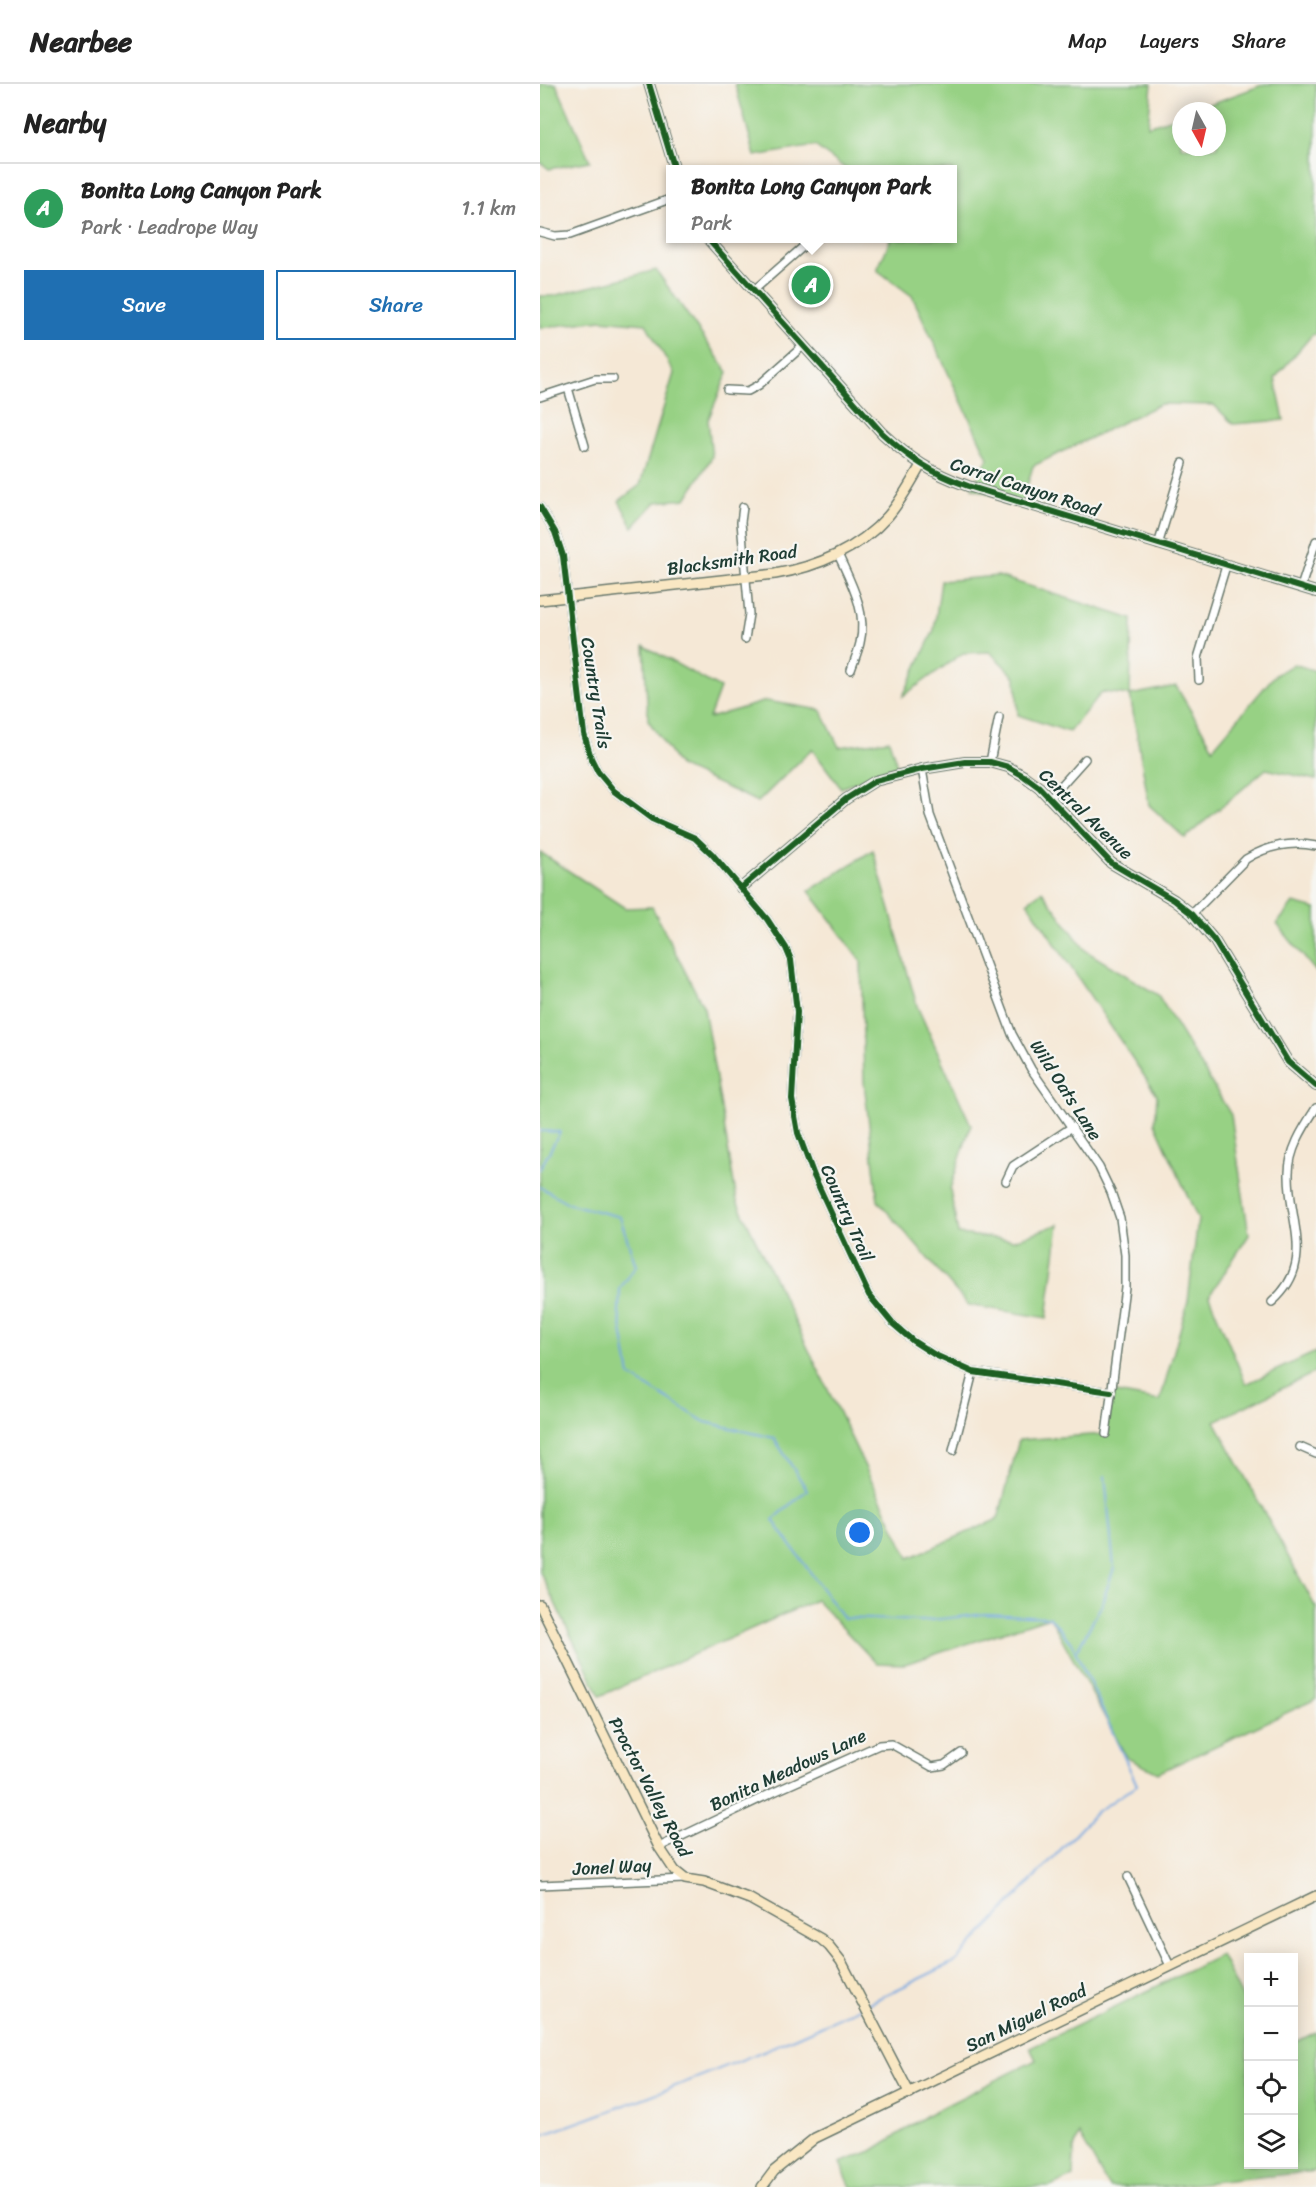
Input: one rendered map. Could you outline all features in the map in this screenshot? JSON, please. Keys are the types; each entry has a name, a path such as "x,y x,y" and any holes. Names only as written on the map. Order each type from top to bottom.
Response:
{"street":[{"path":"649,84 673,165"},
{"path":"540,232 555,236 570,235 666,200"},
{"name":"Corral Canyon Road","path":"711,243 882,433 903,453 921,465 968,486 1316,592"},
{"path":"753,291 807,243"},
{"path":"727,390 748,391 759,385 803,346"},
{"path":"540,397 596,378 613,379"},
{"path":"568,388 585,446"},
{"path":"1158,545 1183,463"},
{"name":"Blacksmith Road","path":"540,600 799,570 838,554 871,533 888,516 921,465"},
{"name":"Country Trails","path":"540,507 559,544 565,568 584,734 598,772 614,791 652,819 695,838 741,888"},
{"path":"743,507 741,522 749,614 745,639"},
{"path":"1301,587 1316,541"},
{"path":"838,554 855,591 860,615 861,641 851,670"},
{"path":"1199,680 1198,658 1226,566"},
{"path":"990,762 999,717"},
{"path":"1050,798 1085,759"},
{"name":"Central Avenue","path":"741,888 861,788 882,778 965,762 990,762 1008,767 1024,776 1050,798 1090,844 1111,863 1192,914 1214,940 1288,1062 1316,1086"},
{"name":"Wild Oats Lane","path":"922,769 930,815 1012,1034 1031,1069 1106,1179 1116,1204 1123,1231 1126,1263 1125,1287 1106,1434"},
{"path":"1192,914 1246,859 1254,854 1281,845 1300,843 1316,846"},
{"name":"Country Trail","path":"741,888 767,919 791,960 797,1012 791,1087 792,1110 811,1167 864,1286 883,1313 913,1341 935,1355 974,1372 1111,1392"},
{"path":"1272,1302 1286,1291 1295,1268 1298,1252 1297,1226 1288,1176 1292,1153 1304,1126 1316,1108"},
{"path":"1006,1181 1013,1166 1072,1127"},
{"path":"953,1452 974,1372"},
{"path":"1300,1447 1316,1454"},
{"name":"Proctor Valley Road","path":"540,1605 659,1847 675,1871 685,1879 704,1882 750,1899 830,1946 841,1961 910,2094"},
{"name":"Bonita Meadows Lane","path":"659,1847 879,1745 891,1744 932,1767 944,1765 961,1753"},
{"path":"1128,1877 1170,1966"},
{"name":"Jonel Way","path":"540,1885 685,1879"},
{"name":"San Miguel Road","path":"762,2187 774,2171 815,2138 1316,1896"}],"green space":[{"path":"540,84 556,84 590,161 549,169 540,162"},
{"path":"735,84 1152,84 1148,126 1172,118 1172,156 1226,156 1226,102 1216,102 1265,84 1316,84 1316,334 1312,335 1275,378 1284,420 1233,424 1214,405 1160,404 1033,466 1022,503 972,488 988,458 912,296 877,270 889,243 957,243 957,165 841,165 815,146 755,156"},
{"path":"656,270 728,372 708,420 712,457 686,499 656,502 633,527 619,501 640,485 674,373 646,324 601,320 540,328 540,296 553,296"},
{"path":"998,576 1132,619 1130,695 1102,692 1069,732 1018,715 1016,678 990,652 963,653 903,696 934,630 941,581"},
{"path":"644,646 720,688 709,718 766,701 821,710 839,747 889,740 897,765 841,788 812,749 758,802 679,766 648,720"},
{"path":"1294,664 1316,671 1316,780 1266,769 1185,838 1149,805 1130,695 1176,686 1213,748 1275,675"},
{"path":"873,850 917,1006 971,1125 950,1189 958,1234 1014,1240 1059,1224 1047,1318 968,1305 878,1201 864,1082 861,961 809,891"},
{"path":"540,852 625,908 652,907 704,1008 737,1201 909,1558 998,1519 1019,1440 1105,1434 1111,1392 1160,1401 1188,1301 1198,1219 1155,1123 1157,1095 1027,902 1042,891 1086,951 1158,995 1231,1115 1249,1235 1209,1296 1246,1384 1316,1352 1316,1372 1215,1421 1316,1608 1316,1699 1158,1773 1127,1758 1050,1617 905,1664 876,1663 816,1600 600,1696 540,1572"},
{"path":"1293,903 1316,909 1316,972 1277,924"},
{"path":"1221,1955 1244,2001 1244,2169 1298,2169 1298,2041 1316,2032 1316,2171 1164,2187 1109,2187 1079,2134 1074,2149 1073,2177 1050,2187 851,2187 840,2163 872,2151 929,2114 1036,2060 1030,2048"}],"waterway":[{"path":"540,1131 560,1132 540,1169"},
{"path":"540,1187 570,1204 620,1217 636,1266 620,1289 619,1312 630,1376 705,1422 774,1438 807,1490 773,1520 843,1618 922,1621 985,1614 1050,1617 1072,1644 1137,1785 1096,1812 956,1961 867,2004"},
{"path":"1077,1650 1101,1606 1114,1568 1105,1476"},
{"path":"540,2136 702,2076 862,2007"}],"cycle path":[{"path":"649,84 673,165"},
{"path":"711,243 882,433 922,464 968,486 1316,592"},
{"path":"540,507 555,532 563,556 584,734 598,772 614,791 652,819 695,838 712,854 767,919 786,948 791,960 797,1012 792,1099 798,1133 814,1176 869,1295 892,1323 913,1341 935,1355 973,1372 1111,1392"},
{"path":"741,888 846,799 875,781 922,769 965,762 990,762 1008,767 1039,787 1111,863 1174,900 1192,914 1214,940 1288,1062 1316,1086"}],"place":[{"name":"Bonita Long Canyon Park","path":"811,285"}]}
